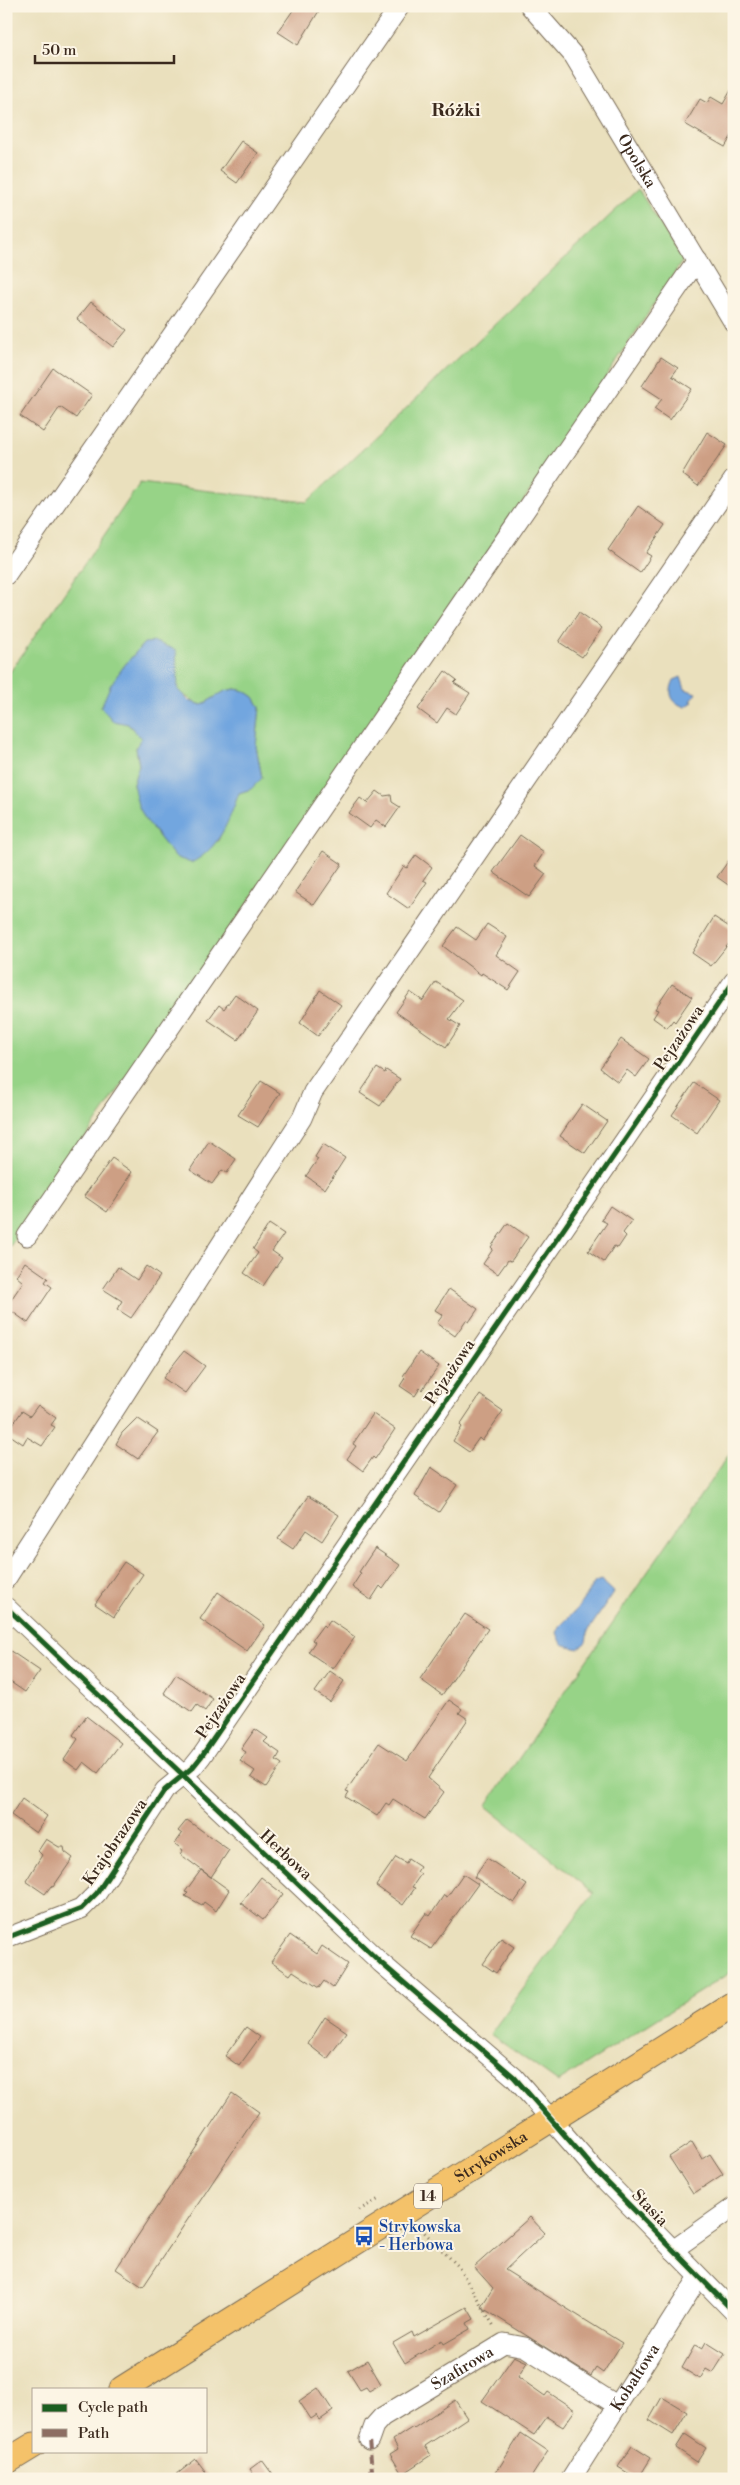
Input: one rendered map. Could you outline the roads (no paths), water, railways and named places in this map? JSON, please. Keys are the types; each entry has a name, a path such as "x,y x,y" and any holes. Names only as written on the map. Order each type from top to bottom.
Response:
{"main road":[{"name":"Strykowska","path":"124,2388 734,2004"},
{"path":"6,2462 32,2446"}],"street":[{"path":"6,575 400,6"},
{"name":"Opolska","path":"530,6 574,56 734,323"},
{"path":"27,1236 697,260"},
{"path":"6,1579 302,1118 313,1092 734,479"},
{"name":"Pejzażowa","path":"183,1775 201,1757 734,981"},
{"name":"Herbowa","path":"6,1607 381,1963 514,2077 550,2119"},
{"name":"Krajobrazowa","path":"6,1938 81,1909 97,1893 165,1790 183,1775"},
{"name":"Stasia","path":"550,2119 596,2171 734,2312"},
{"path":"672,2250 734,2207"},
{"name":"Kobaltowa","path":"571,2479 699,2277"},
{"name":"Szafirowa","path":"369,2440 374,2426 382,2416 504,2343 525,2347 618,2406"}],"water":[{"path":"155,642 176,650 178,690 189,701 202,705 225,691 235,689 245,691 254,697 260,707 256,746 262,778 251,789 239,793 227,824 216,842 201,857 191,863 175,857 145,819 138,805 133,784 139,765 136,748 141,738 128,724 113,721 101,707 111,684 124,666 144,643"},
{"path":"681,677 685,689 696,693 691,701 693,702 685,707 673,700 671,693 674,680"},
{"path":"601,1580 614,1592 588,1631 586,1642 578,1649 562,1644 557,1633 560,1626 577,1609 595,1582"}],"place":[{"name":"Strykowska - Herbowa","path":"364,2236"}],"district":[{"name":"Różki","path":"456,110"}]}
